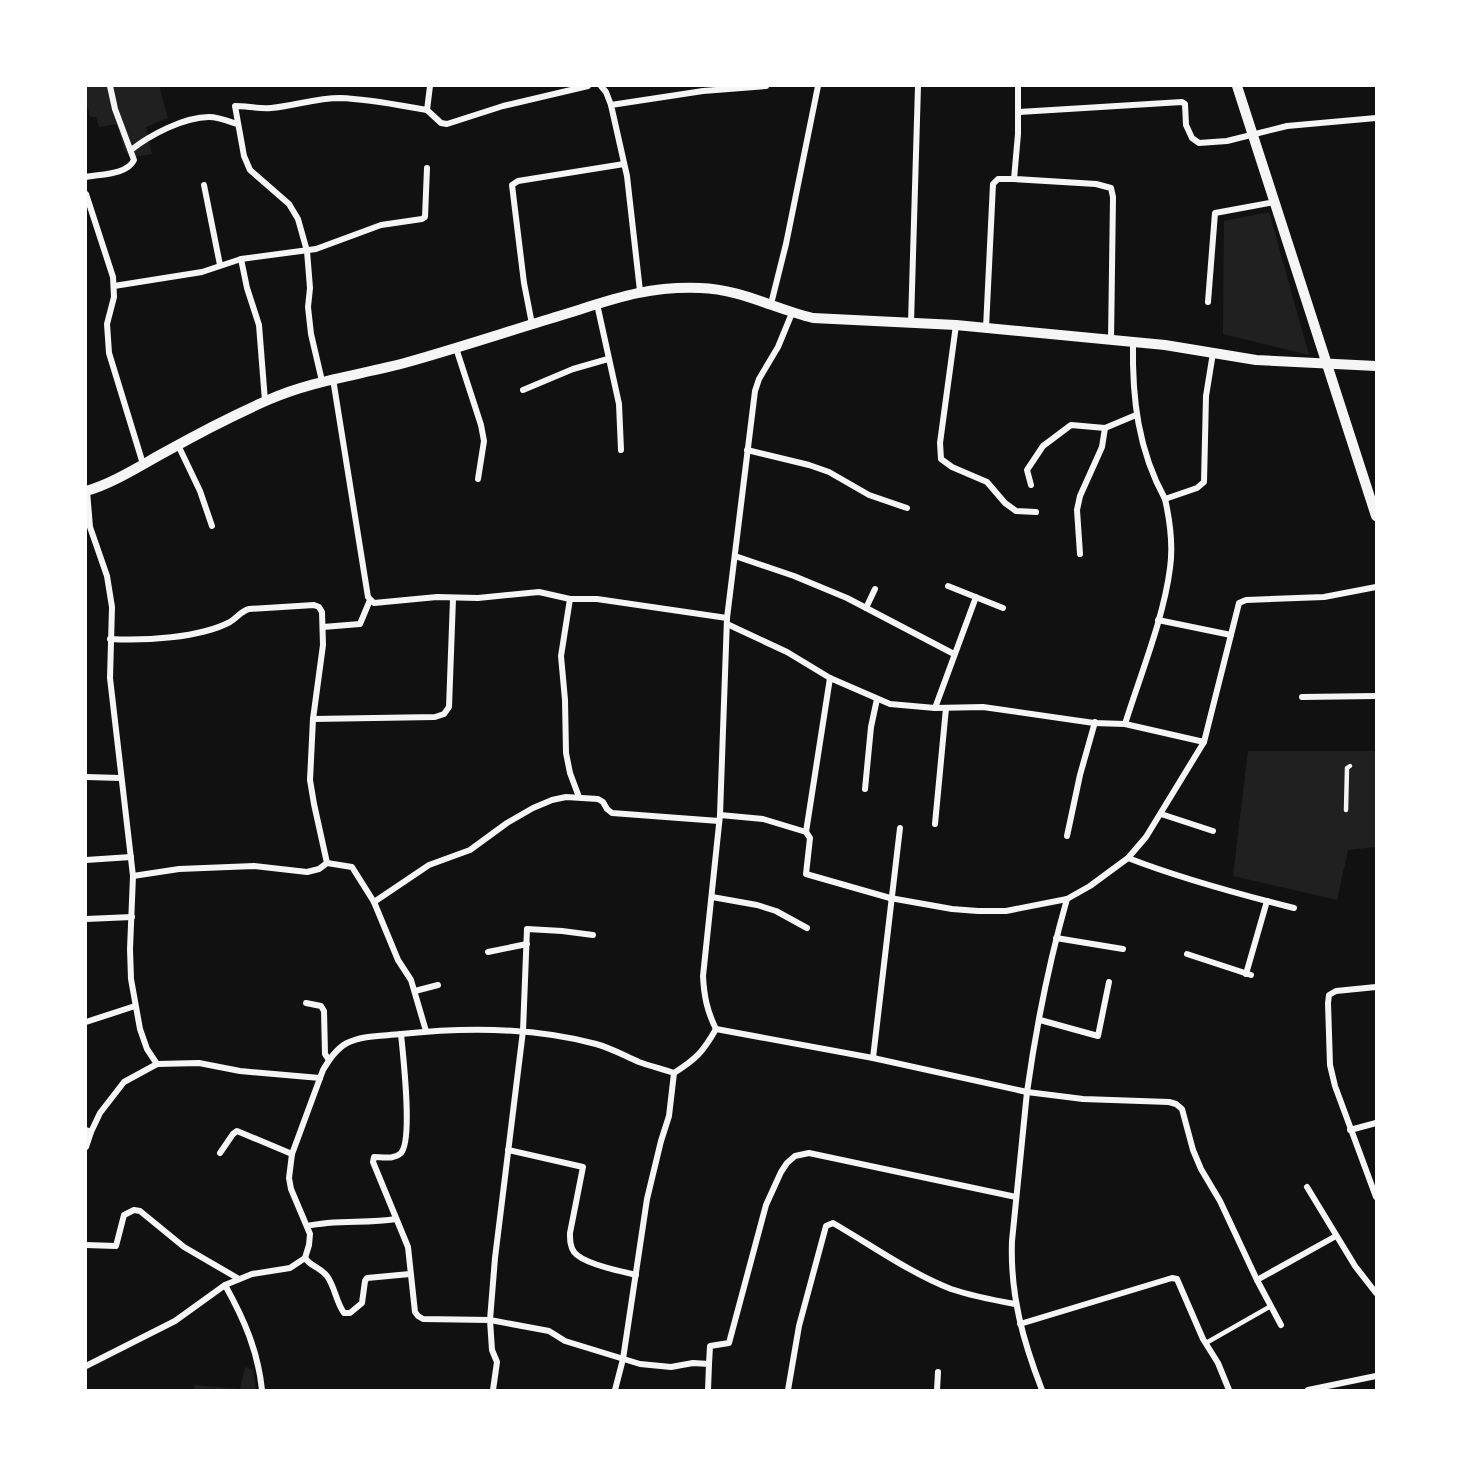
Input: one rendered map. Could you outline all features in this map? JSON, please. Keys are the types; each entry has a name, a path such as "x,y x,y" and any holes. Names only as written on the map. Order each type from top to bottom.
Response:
{"street":[{"path":"86,177 128,167 134,160 115,109 110,86"},
{"path":"427,110 430,86"},
{"path":"322,381 311,334 307,251 290,204 250,170 244,156 235,106 255,109 274,108 314,100 340,98 377,101 427,110 441,123 447,124 503,106 588,86"},
{"path":"602,86 611,105 624,164 640,291"},
{"path":"611,105 703,88 766,86"},
{"path":"771,304 786,244 818,86"},
{"path":"911,323 918,86"},
{"path":"1014,179 1019,112 1018,86"},
{"path":"1237,86 1377,516"},
{"path":"1019,112 1182,102 1185,104 1186,124 1195,142 1227,141 1287,126 1377,118"},
{"path":"131,150 152,134 197,119 208,117 237,123"},
{"path":"532,324 524,283 512,185 518,181 624,164"},
{"path":"114,286 202,272 241,260 307,251 381,225 422,219 425,217 427,168"},
{"path":"986,328 993,184 998,179 1096,184 1111,188 1113,197 1111,341"},
{"path":"204,185 220,265"},
{"path":"86,194 114,286 114,297 107,324 108,345 143,464"},
{"path":"1208,302 1216,212 1275,202"},
{"path":"241,260 259,325 265,401"},
{"path":"157,1064 147,1049 135,1006 130,949 133,876 110,678 112,607 102,558 90,527 86,491 265,401 288,392 322,381 406,363 640,291 666,288 715,289 745,295 792,313 813,318 956,325 1165,345 1256,360 1377,366"},
{"path":"597,304 620,404 621,450"},
{"path":"716,1029 704,997 703,976 720,818 727,621 755,391 759,379 778,347 792,313"},
{"path":"956,325 939,443 941,459 952,467 987,482 1005,503 1016,511 1036,512"},
{"path":"1125,724 1158,620 1170,568 1168,514 1165,499 1150,469 1136,415 1132,384 1133,343"},
{"path":"456,347 484,441 478,479"},
{"path":"1165,499 1197,488 1204,482 1206,396 1212,354"},
{"path":"523,390 573,369 608,359"},
{"path":"323,627 360,624 372,602 333,379"},
{"path":"1031,485 1027,470 1043,446 1071,425 1105,428 1136,415"},
{"path":"1080,554 1077,510 1080,496 1102,447 1105,428"},
{"path":"178,445 200,492 212,526"},
{"path":"747,450 829,472 869,495 907,508"},
{"path":"735,556 794,576 847,598 954,654"},
{"path":"948,586 1003,608"},
{"path":"374,902 429,865 470,850 533,808 552,800 579,797 598,799 612,813 763,819 806,832 810,838 806,874 890,898 952,909 978,911 1006,911 1067,899 1090,886 1128,858 1146,837 1204,742 1237,606 1242,601 1324,597 1377,587"},
{"path":"866,608 874,589"},
{"path":"372,602 437,597 453,599 501,597 539,592 570,599 597,599 727,621 787,652 830,678 877,699 907,706 983,708 1125,724 1204,742"},
{"path":"935,708 976,597"},
{"path":"313,719 435,717 444,714 449,707 451,691 453,599"},
{"path":"570,599 561,656 566,700 566,753 570,773 579,797"},
{"path":"110,639 166,638 207,630 230,621 249,609 314,605 319,607 322,612 323,645 313,719 310,780 327,863"},
{"path":"1158,620 1231,635"},
{"path":"806,832 830,678"},
{"path":"1302,697 1377,696"},
{"path":"865,789 871,727 877,699"},
{"path":"935,824 946,708"},
{"path":"1067,836 1080,775 1095,722"},
{"path":"86,777 121,778"},
{"path":"1161,814 1213,831"},
{"path":"873,1058 900,828"},
{"path":"86,860 131,857"},
{"path":"1128,858 1171,874 1294,908"},
{"path":"133,876 179,869 255,866 307,872 319,869 327,863 351,867 374,902 398,960 415,991 426,1031"},
{"path":"712,897 757,905 776,911 807,928"},
{"path":"1042,1390 1015,1304 1011,1264 1016,1197 1033,1048 1056,938 1067,899"},
{"path":"1187,954 1249,974 1268,901"},
{"path":"86,919 132,917"},
{"path":"494,1390 497,1362 492,1350 490,1320 523,1031 527,929 594,935"},
{"path":"1056,938 1123,950"},
{"path":"488,952 526,944"},
{"path":"1040,1020 1098,1036 1109,982"},
{"path":"415,991 438,985"},
{"path":"1377,987 1336,991 1329,995 1330,1065 1350,1130 1377,1197"},
{"path":"306,1003 321,1006 324,1011 325,1054 329,1060"},
{"path":"86,1022 135,1006"},
{"path":"716,1029 873,1058 1027,1092 1176,1104 1182,1109 1193,1150 1201,1169 1220,1201 1281,1325"},
{"path":"86,1366 175,1321 225,1285 252,1274 290,1268 304,1258 309,1245 308,1226 291,1189 289,1178 292,1154 320,1078 329,1060 346,1044 358,1039 426,1031 523,1031 598,1045 641,1063 674,1073 695,1060 707,1046 716,1029"},
{"path":"400,1034 408,1125 405,1145 400,1154 393,1157 374,1157 372,1159 410,1256 410,1274 415,1312 418,1317 490,1320 549,1330 565,1341 640,1364 671,1367 693,1363 709,1364"},
{"path":"86,1147 88,1131 124,1082 157,1064 199,1063 240,1071 320,1078"},
{"path":"615,1390 647,1199 669,1116 674,1073"},
{"path":"1350,1130 1377,1123"},
{"path":"220,1153 237,1131 292,1154"},
{"path":"508,1150 583,1167 570,1233 570,1242 574,1251 585,1260 636,1275"},
{"path":"708,1390 710,1346 729,1343 766,1205 781,1172 795,1156 809,1153 1016,1197"},
{"path":"1307,1187 1355,1266 1377,1293"},
{"path":"86,1245 116,1246 124,1215 134,1210 140,1211 184,1247 239,1279"},
{"path":"308,1226 324,1222 348,1223 396,1219"},
{"path":"788,1390 799,1326 826,1226 833,1222 899,1262 951,1288 1015,1304"},
{"path":"1257,1280 1336,1236"},
{"path":"304,1258 309,1265 321,1269 329,1279 344,1313 350,1313 362,1303 367,1278 410,1274"},
{"path":"1020,1324 1172,1278 1177,1279 1229,1390"},
{"path":"225,1285 252,1340 260,1369 262,1390"},
{"path":"937,1390 938,1372"},
{"path":"1308,1390 1377,1376"}],"lane":[{"path":"1346,810 1347,768 1350,766"},
{"path":"1206,1343 1271,1306"}],"shaded area":[{"path":"86,86 159,86 168,118 146,127 152,154 131,158 124,150 117,124 99,127 96,117 90,117"},
{"path":"1269,212 1309,355 1223,334 1224,221"},
{"path":"1248,751 1376,751 1376,847 1348,850 1337,900 1233,876"},
{"path":"245,1367 253,1370 256,1390 194,1390 194,1385 240,1389"}]}
